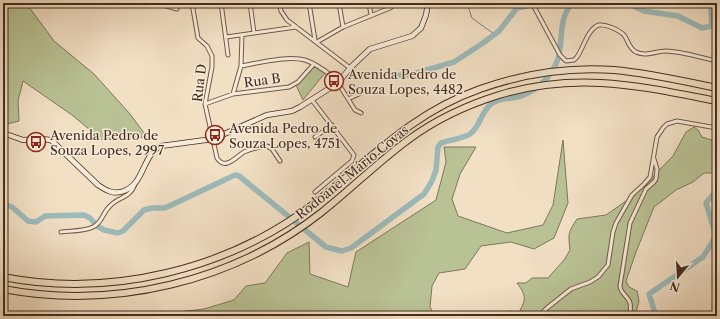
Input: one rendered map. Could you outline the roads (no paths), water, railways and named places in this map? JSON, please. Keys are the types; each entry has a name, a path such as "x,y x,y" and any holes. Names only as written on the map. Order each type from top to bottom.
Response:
{"highway":[{"name":"Rodoanel Mário Covas","path":"3,277 27,282 70,284 118,282 162,275 217,257 286,223 312,204 394,136 424,116 462,96 500,83 537,74 595,70 632,72 717,88"},
{"name":"Rodoanel Mário Covas","path":"3,289 32,294 108,296 168,286 212,273 274,244 320,213 390,154 434,123 463,109 497,96 527,88 565,83 600,82 633,85 717,101"}],"main road":[{"path":"3,133 23,140 51,140 98,185 113,193 118,193 127,190 136,182 150,155 157,148 166,144 213,139 267,115 296,109 312,100 339,82 350,68 370,50 412,36 421,28 426,15 428,3"}],"street":[{"path":"156,3 177,9"},
{"name":"Rua D","path":"192,3 197,34 200,41 206,46 212,56 212,67 205,104 216,158 221,162 226,163 234,160 246,152 267,146 272,149 280,161"},
{"path":"221,3 228,55"},
{"path":"250,3 254,33"},
{"path":"279,3 284,16 296,27 350,68"},
{"path":"309,3 316,41"},
{"path":"339,3 343,27"},
{"path":"369,3 371,15"},
{"path":"532,3 560,55 566,61 574,60 580,54 590,32 602,25 624,35 635,52 642,54 672,52 717,61"},
{"path":"316,41 343,27 394,5"},
{"path":"226,37 296,27"},
{"path":"233,94 241,66 242,35"},
{"path":"241,66 295,58 306,60 339,82 355,110 361,113"},
{"name":"Rua B","path":"205,104 233,94 284,88 293,85 298,82 314,64"},
{"path":"348,99 359,94"},
{"path":"312,100 352,152 354,158 315,192"},
{"path":"539,316 571,289 590,282 598,277 608,265 613,232 616,223 632,195 650,177 657,136 667,124 685,121 717,128"},
{"path":"315,137 332,126"},
{"path":"630,316 631,304 620,289 620,286 630,223 646,189 656,179 657,169 654,159"},
{"path":"62,232 89,229 96,225 103,218 111,205 128,196 136,182"}],"waterway":[{"path":"467,3 472,18 494,34"},
{"path":"3,204 12,207 28,221 36,222 45,216 84,215 104,230 118,233 123,231 144,210 152,208 165,208 235,175 239,176 326,247 342,251 351,248 424,194 432,181 436,170 438,147 441,143 470,134 476,127 485,111 494,102 529,93 545,80 553,70 559,57 564,17 573,3"},
{"path":"627,3 644,11 678,16 702,28 712,26 711,10 713,3"},
{"path":"355,76 410,75 454,62 499,31 517,8 527,6"},
{"path":"656,316 649,294 703,257 716,236 706,203 717,190"}],"place":[{"name":"Avenida Pedro de Souza Lopes, 4482","path":"334,81"},
{"name":"Avenida Pedro de Souza Lopes, 4751","path":"215,135"},
{"name":"Avenida Pedro de Souza Lopes, 2997","path":"36,142"}]}
